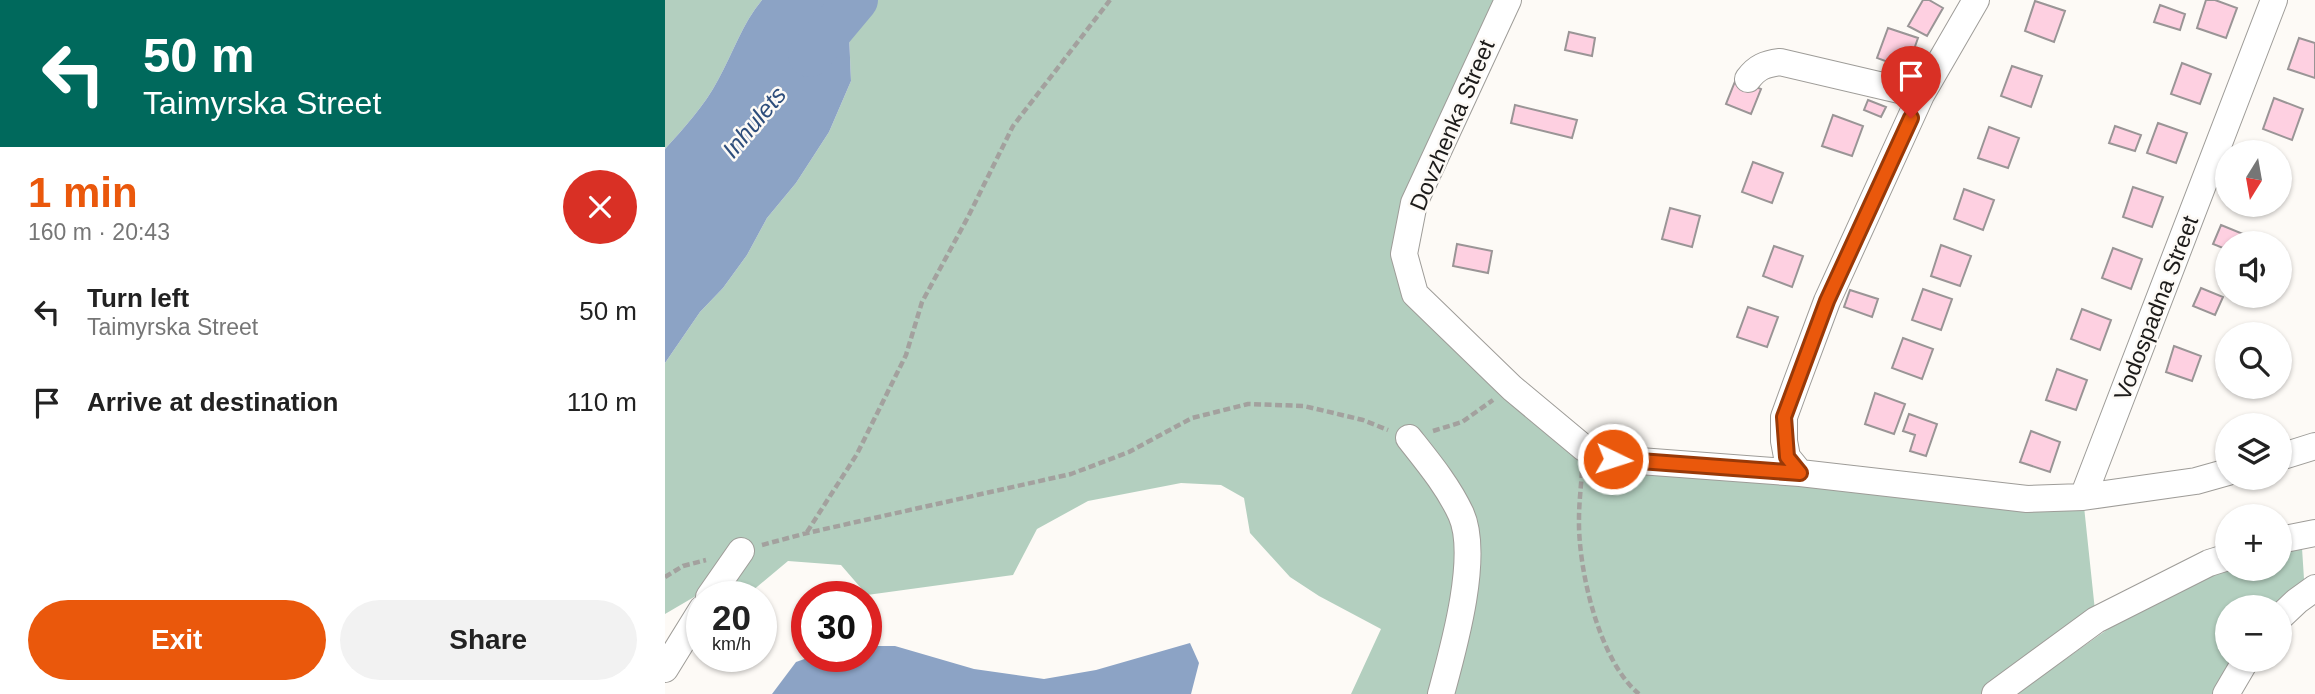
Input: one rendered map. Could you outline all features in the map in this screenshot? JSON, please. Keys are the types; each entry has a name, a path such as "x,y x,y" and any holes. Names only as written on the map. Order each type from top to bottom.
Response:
{"street":[{"name":"Dovzhenka Street","path":"1508,0 1414,203 1404,254 1415,294 1512,388"},
{"path":"1800,473 1787,457 1784,417 1827,301 1921,95 1976,0"},
{"name":"Vodospadna Street","path":"2083,497 2273,0"},
{"path":"1748,79 1755,70 1768,63 1780,62 1921,95"},
{"path":"1512,388 1584,448 1613,459 1800,473 2027,499 2083,497 2196,481 2215,476"},
{"path":"1409,438 1445,484 1462,517 1467,553 1460,622 1441,694"},
{"path":"2292,453 2315,446"},
{"path":"2292,538 2315,533"},
{"path":"720,581 741,551"},
{"path":"1995,694 2096,620 2215,561"},
{"path":"2292,606 2315,588"},
{"path":"665,669 686,635"},
{"path":"2226,694 2239,672"}],"path":[{"path":"807,533 857,454 906,355 922,302 1013,125 1110,0"},
{"path":"665,577 683,566 807,533 1071,474 1129,452 1192,418 1248,404 1304,405 1363,420 1409,438 1462,422 1512,388"},
{"path":"1584,448 1579,520 1590,598 1602,639 1617,666 1639,694"}],"green space":[{"path":"665,0 762,0 743,29 713,89 687,125 665,149"},
{"path":"845,0 1508,0 1414,203 1415,294 1584,448 2083,497 2096,620 1995,694 1351,694 1381,629 1319,596 1290,577 1250,533 1244,498 1221,485 1181,483 1088,501 1037,529 1013,575 882,593 882,581 855,581 841,565 788,561 764,581 686,581 686,602 665,614 665,363 700,312 723,288 747,255 767,218 796,183 829,132 851,81 848,10"},
{"path":"2292,548 2302,548 2304,579 2290,595 2215,595 2215,672 2231,672 2219,694 2016,694 2108,629 2210,570 2215,570 2215,581 2292,581"}],"water":[{"path":"762,0 845,0 848,10 851,81 829,132 796,183 767,218 747,255 723,288 700,312 665,363 665,149 687,125 713,89 743,29"},
{"path":"1190,643 1199,663 1191,694 772,694 791,669 791,672 882,672 882,646 895,646 974,669 1044,679 1096,670"}],"building":[{"path":"1923,0 1929,0 1943,8 1927,36 1908,26"},
{"path":"2206,0 2215,0 2237,8 2226,38 2197,28"},
{"path":"2035,1 2065,11 2054,42 2025,31"},
{"path":"2160,5 2185,14 2180,30 2154,22"},
{"path":"1888,28 1918,38 1907,69 1877,58"},
{"path":"1569,32 1595,38 1592,56 1565,50"},
{"path":"2299,38 2315,43 2315,78 2288,69"},
{"path":"2182,63 2211,74 2200,104 2171,94"},
{"path":"2012,66 2042,76 2031,107 2001,96"},
{"path":"1736,79 1761,89 1751,114 1726,104"},
{"path":"2274,98 2303,109 2292,140 2263,129"},
{"path":"1868,100 1886,107 1881,117 1864,110"},
{"path":"1515,105 1577,120 1572,138 1511,123"},
{"path":"1833,115 1863,126 1852,156 1822,146"},
{"path":"2158,123 2187,133 2176,163 2147,153"},
{"path":"2115,126 2141,135 2135,151 2109,143"},
{"path":"1989,127 2019,138 2008,168 1978,158"},
{"path":"1753,162 1783,173 1772,203 1742,192"},
{"path":"2133,187 2163,197 2152,227 2123,217"},
{"path":"1964,189 1994,200 1983,230 1954,219"},
{"path":"1670,208 1700,216 1692,247 1662,239"},
{"path":"2221,225 2236,231 2218,231"},
{"path":"1457,244 1492,251 1488,273 1453,266"},
{"path":"1941,245 1971,256 1960,286 1931,276"},
{"path":"1774,246 1803,256 1792,287 1763,276"},
{"path":"2113,248 2142,259 2131,289 2102,278"},
{"path":"2201,288 2215,294 2215,308 2218,308 2215,315 2193,306"},
{"path":"1923,289 1952,299 1941,330 1912,320"},
{"path":"1850,290 1878,299 1872,317 1844,307"},
{"path":"1748,307 1778,317 1767,347 1737,337"},
{"path":"2082,309 2111,320 2100,350 2071,339"},
{"path":"1903,338 1933,349 1922,379 1892,368"},
{"path":"2174,346 2201,356 2192,381 2166,372"},
{"path":"2057,369 2087,380 2076,410 2046,400"},
{"path":"1875,393 1905,404 1894,434 1865,424"},
{"path":"1909,414 1937,424 1926,456 1910,451 1915,435 1903,431"},
{"path":"2031,431 2060,442 2050,472 2020,462"}],"waterway":[{"name":"Inhulets","path":"810,55 856,0"}],"route":[{"path":"1613,459 1800,473 1787,457 1784,417 1827,301 1911,118"}]}
